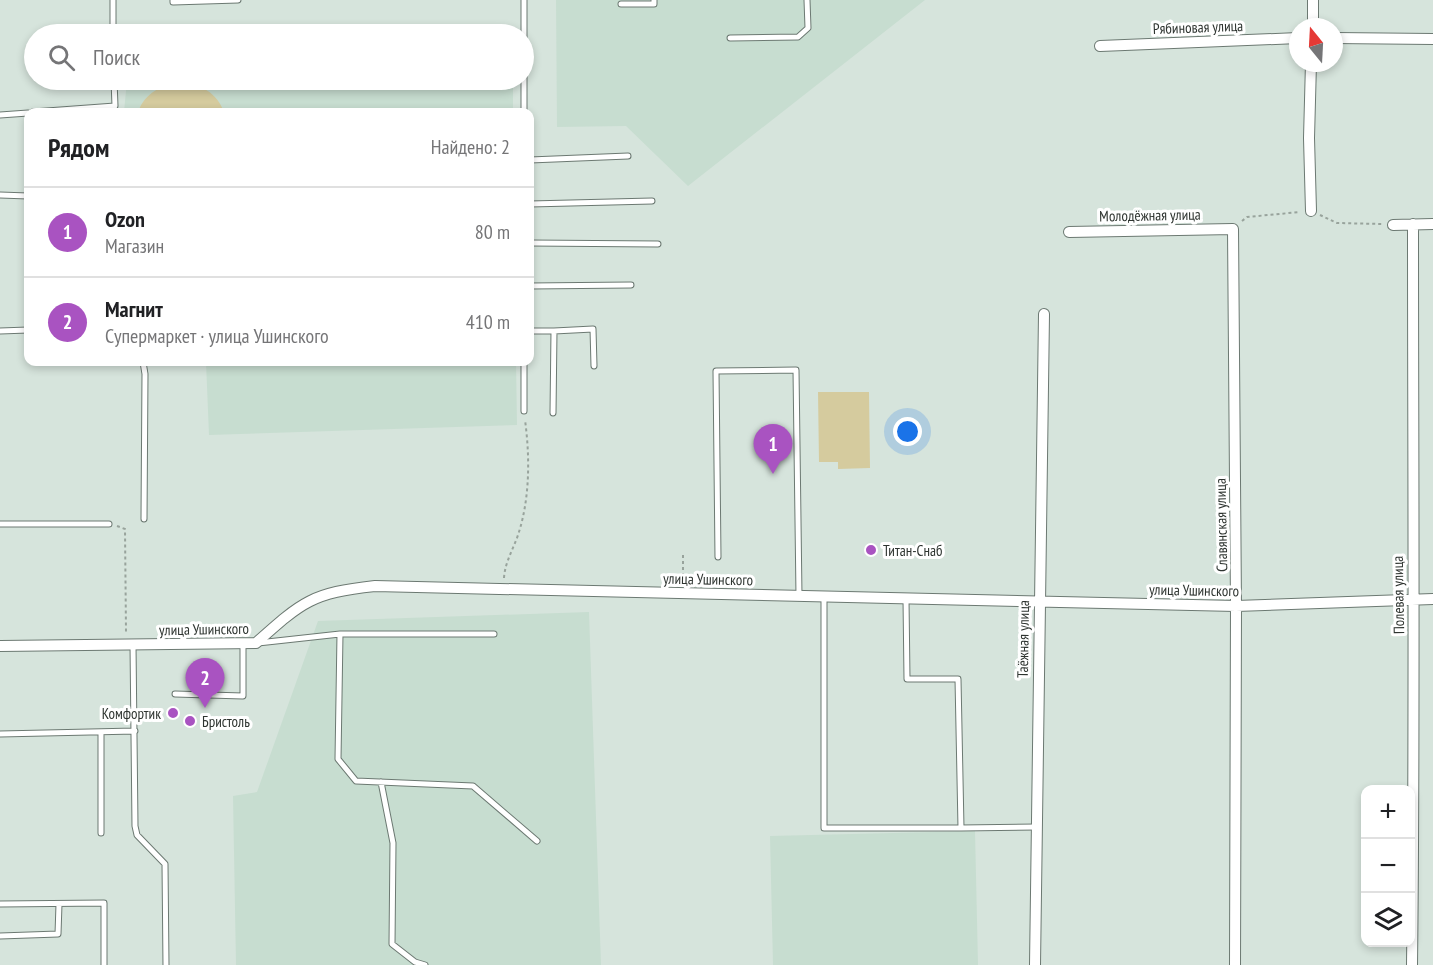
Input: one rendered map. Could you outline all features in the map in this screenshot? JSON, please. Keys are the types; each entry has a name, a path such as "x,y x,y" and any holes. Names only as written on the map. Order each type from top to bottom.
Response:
{"street":[{"path":"1313,0 1313,18"},
{"name":"Рябиновая улица","path":"1100,46 1289,38"},
{"path":"1343,38 1433,39"},
{"path":"1311,72 1309,138 1311,211"},
{"name":"Полевая улица","path":"1412,965 1415,720 1412,600 1413,224"},
{"path":"1394,225 1433,224"},
{"name":"Молодёжная улица","path":"1069,232 1233,229"},
{"name":"Славянская улица","path":"1233,229 1236,606 1235,965"},
{"name":"Таёжная улица","path":"1035,965 1038,602 1044,314"},
{"name":"улица Ушинского","path":"0,646 256,643 296,607 330,591 375,586 1236,606 1433,599"}],"lane":[{"path":"112,0 113,24"},
{"path":"173,0 173,2 238,0"},
{"path":"524,0 524,24"},
{"path":"621,4 654,4 654,0"},
{"path":"730,38 798,37 807,28 807,0"},
{"path":"91,108 115,106 114,90"},
{"path":"524,90 524,108"},
{"path":"0,115 24,113"},
{"path":"534,160 628,156"},
{"path":"0,195 24,196"},
{"path":"534,204 652,201"},
{"path":"534,243 658,244"},
{"path":"534,286 631,285"},
{"path":"534,331 593,329 594,366"},
{"path":"0,331 24,330"},
{"path":"553,413 554,331"},
{"path":"144,366 146,374 144,519"},
{"path":"524,366 524,411"},
{"path":"718,557 716,371 796,370 798,596"},
{"path":"0,524 109,524"},
{"path":"824,597 824,828 1036,827"},
{"path":"906,599 907,679 958,679 961,828"},
{"path":"256,643 340,633 494,634"},
{"path":"340,633 338,759 356,781 473,786 537,841"},
{"path":"175,694 243,696 243,644"},
{"path":"130,645 135,731 137,835 165,864 166,965"},
{"path":"0,734 135,731"},
{"path":"101,732 101,833"},
{"path":"381,782 393,843 392,944 415,962 425,965"},
{"path":"0,904 104,903 104,965"},
{"path":"0,936 58,934 59,904"}],"path":[{"path":"502,590 505,564 518,536 526,506 527,439 524,411"},
{"path":"109,524 125,529 130,645"},
{"path":"683,553 683,594"}],"shaded area":[{"path":"556,0 925,0 688,186 626,126 557,127"},
{"path":"126,90 513,90 513,108 124,108"},
{"path":"206,90 222,108 140,108 155,91"},
{"path":"206,366 516,366 517,425 209,435"},
{"path":"818,392 869,392 870,468 838,469 838,462 819,462"},
{"path":"589,612 601,965 236,965 233,796 257,792 318,621"},
{"path":"975,831 978,965 773,965 770,836"}],"place":[{"name":"Ozon","path":"773,474"},
{"name":"Титан-Снаб","path":"871,550"},
{"name":"Магнит","path":"205,708"},
{"name":"Комфортик","path":"173,713"},
{"name":"Бристоль","path":"190,721"}]}
